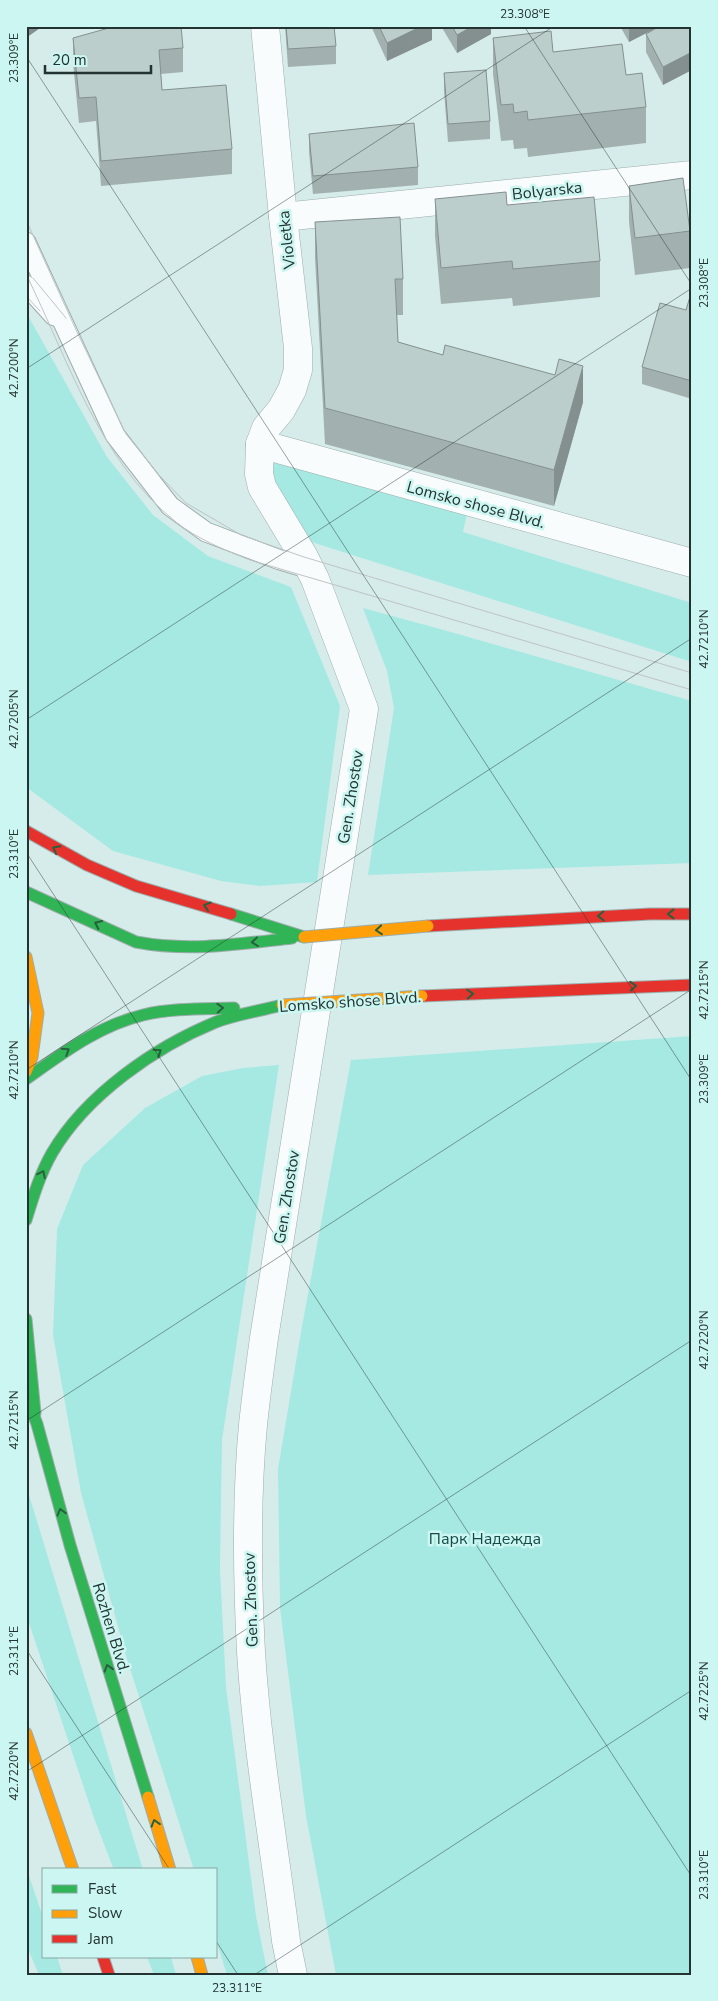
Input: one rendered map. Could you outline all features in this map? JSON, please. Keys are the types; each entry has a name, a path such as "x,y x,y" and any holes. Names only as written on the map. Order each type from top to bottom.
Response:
{"main road":[{"path":"26,831 87,865 136,886 304,936"},
{"path":"26,892 136,942 154,947 208,947 304,936 428,926 650,914 692,914"},
{"path":"26,957 38,1012 32,1057 26,1072"},
{"name":"Lomsko shose Blvd.","path":"26,1079 92,1035 131,1018 173,1011 282,1006 422,996 692,985"},
{"path":"26,1220 36,1187 56,1147 82,1114 118,1081 180,1038 217,1022 282,1006"},
{"path":"26,1319 37,1424"},
{"name":"Rozhen Blvd.","path":"26,1395 37,1424 73,1554 169,1868"},
{"path":"26,1733 72,1868"},
{"path":"103,1958 109,1975"},
{"path":"197,1958 202,1975"}],"street":[{"name":"Violetka","path":"260,444 266,428 281,410 292,390 298,370 298,348 283,217 265,26"},
{"name":"Bolyarska","path":"283,217 692,175"},
{"name":"Lomsko shose Blvd.","path":"260,444 692,564"},
{"name":"Gen. Zhostov","path":"260,444 259,474 262,488 310,569 364,709 264,1338 253,1427 248,1584 251,1652 257,1721 292,1975"}],"lane":[{"path":"26,242 115,435 170,506 206,532 280,560 310,569"},
{"path":"26,285 65,328"}],"green space":[{"path":"26,312 107,457 153,515 208,556 291,587 340,706 317,882 260,886 221,881 113,851 26,787"},
{"path":"274,456 468,509 463,532 692,603 692,662 308,541 270,474"},
{"path":"363,608 692,701 692,863 368,875 394,708 387,671"},
{"name":"Парк Надежда","path":"692,1036 692,1975 336,1975 306,1816 280,1608 278,1469 351,1060"},
{"path":"279,1065 222,1440 220,1569 226,1687 256,1916 268,1975 227,1975 218,1946 218,1868 193,1868 127,1659 81,1493 53,1335 57,1229 83,1165 145,1108 202,1076 243,1068"},
{"path":"26,1485 142,1868 113,1868 94,1818 26,1614"},
{"path":"26,1867 42,1914 42,1958 57,1958 63,1975 39,1975 26,1944"},
{"path":"147,1958 171,1958 176,1975 154,1975"}],"building":[{"path":"116,26 181,26 183,48 159,50 162,90 226,85 232,149 101,161 96,97 79,98 73,38"},
{"path":"286,26 334,26 336,46 288,49"},
{"path":"379,26 422,26 387,43"},
{"path":"452,26 473,26 457,35"},
{"path":"660,26 692,26 692,52 663,67 646,34"},
{"path":"551,31 553,52 622,44 626,75 642,73 646,107 528,120 527,111 514,113 513,104 501,105 493,38"},
{"path":"486,70 490,121 448,124 444,73"},
{"path":"414,123 418,167 313,176 309,134"},
{"path":"683,178 690,231 635,238 629,186"},
{"path":"506,192 507,205 594,197 600,261 513,269 512,261 441,268 435,199"},
{"path":"400,217 403,279 395,279 398,342 443,355 445,345 555,375 559,359 583,366 554,470 325,408 315,222"},
{"path":"692,290 692,381 642,367 660,303 686,310"}],"tram line":[{"path":"26,220 126,434 159,475 186,503 241,535 304,557 692,673"},
{"path":"26,274 72,374 106,439 126,469 149,497 176,522 193,534 250,560 692,690"},
{"path":"33,278 66,318"},
{"path":"26,296 40,311"}],"traffic: fast":[{"path":"26,892 136,942 195,947 233,945 292,938"},
{"path":"231,914 304,937"},
{"path":"26,1220 40,1177 52,1153 66,1132 83,1112 124,1075 146,1059 193,1032 224,1019 282,1005"},
{"path":"26,1079 82,1041 127,1020 165,1011 234,1008"},
{"path":"26,1319 35,1413"},
{"path":"26,1395 37,1424 70,1545 148,1797"}],"traffic: slow":[{"path":"304,937 428,926"},
{"path":"26,957 38,1013 32,1057 26,1072"},
{"path":"282,1005 422,996"},
{"path":"26,1733 72,1868"},
{"path":"148,1797 169,1868"},
{"path":"197,1958 202,1975"}],"traffic: jam":[{"path":"26,831 87,865 136,886 231,914"},
{"path":"428,926 650,914 692,914"},
{"path":"422,996 692,985"},
{"path":"103,1958 109,1975"}]}
